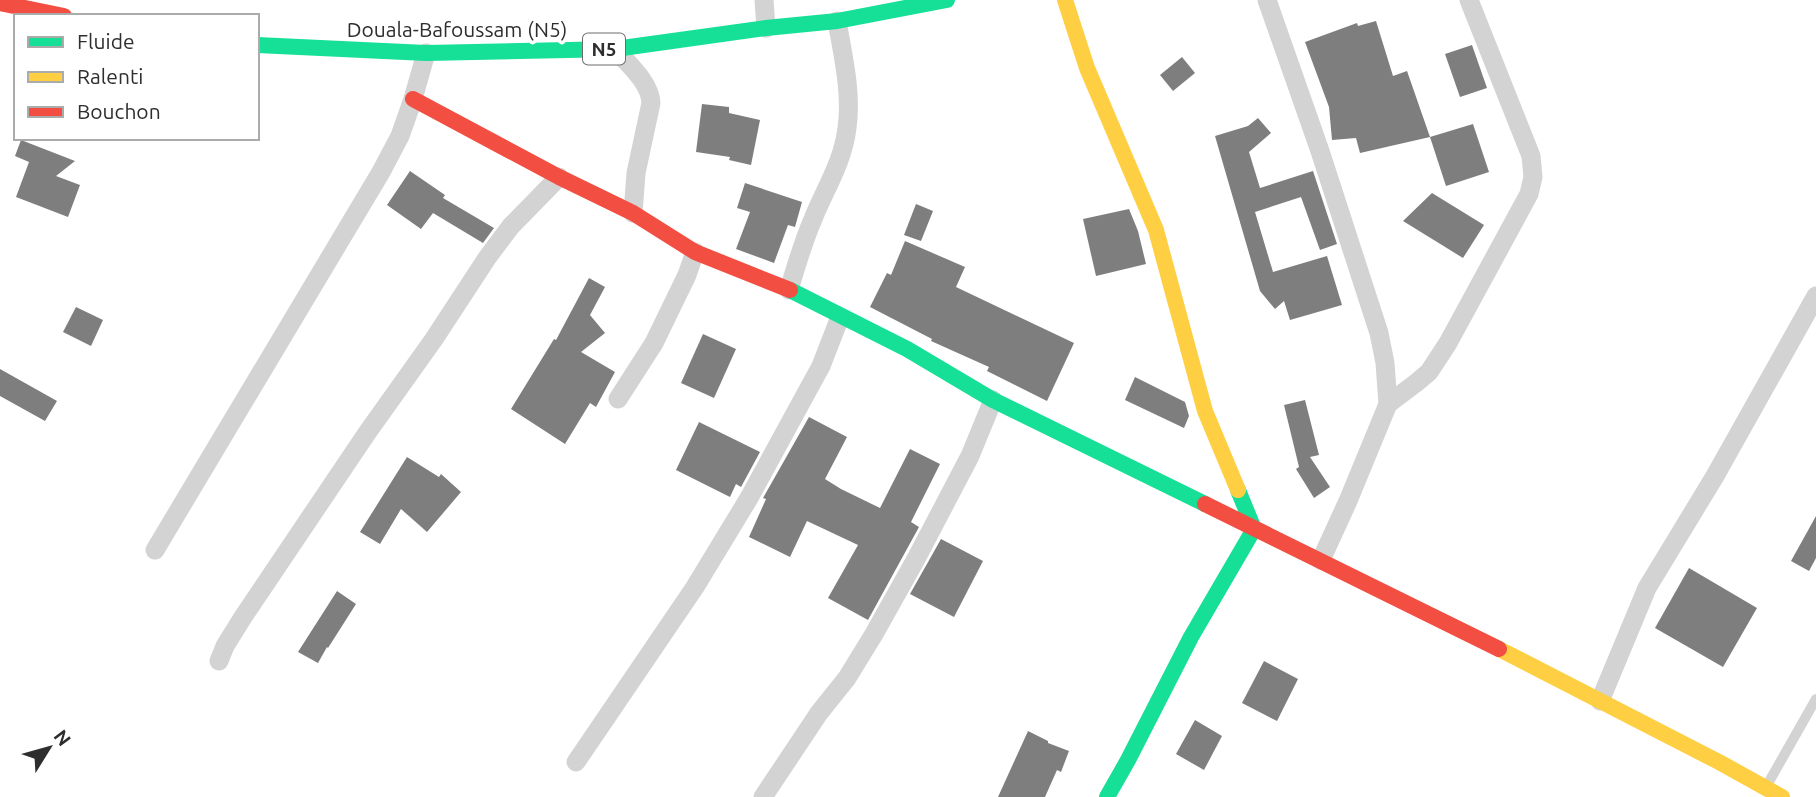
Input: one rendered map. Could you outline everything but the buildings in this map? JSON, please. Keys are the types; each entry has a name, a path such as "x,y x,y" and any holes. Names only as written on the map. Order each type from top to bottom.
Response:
{"main road":[{"name":"Douala-Bafoussam (N5)","path":"259,45 426,53 615,49 837,21 947,0"},
{"path":"1065,0 1087,68 1156,230 1205,411 1254,529"},
{"path":"0,2 55,14"},
{"path":"413,99 633,213 695,251 789,290 907,349 993,400 1321,560 1600,701 1782,797"},
{"path":"1107,797 1191,637 1254,529"}],"street":[{"path":"764,0 766,28"},
{"path":"1267,0 1379,333 1385,363 1388,404 1321,560"},
{"path":"1388,404 1429,372 1448,343 1515,224 1530,194 1534,177 1531,156 1469,0"},
{"path":"789,290 813,218 840,161 847,129 848,101 837,21"},
{"path":"615,49 646,86 651,103 636,173 633,213"},
{"path":"155,550 381,172 400,136 426,53"},
{"path":"219,661 225,646 251,605 487,258 511,226 559,177"},
{"path":"618,399 654,343 687,275 695,251"},
{"path":"1600,701 1647,588 1715,476 1816,296"},
{"path":"576,762 695,587 749,498 821,366 841,317"},
{"path":"762,797 819,713 847,678 874,634 964,467 993,400"}],"lane":[{"path":"1766,787 1816,699"}],"traffic: fast":[{"path":"259,45 426,53 615,49 837,21 947,0"},
{"path":"790,290 907,349 993,400 1205,504"},
{"path":"1107,797 1191,637 1254,529 1238,490"}],"traffic: slow":[{"path":"1065,0 1087,68 1156,230 1205,411 1238,490"},
{"path":"1499,649 1782,797"}],"traffic: jam":[{"path":"0,3 54,14"},
{"path":"413,99 633,213 695,252 790,290"},
{"path":"1205,504 1499,649"}]}
